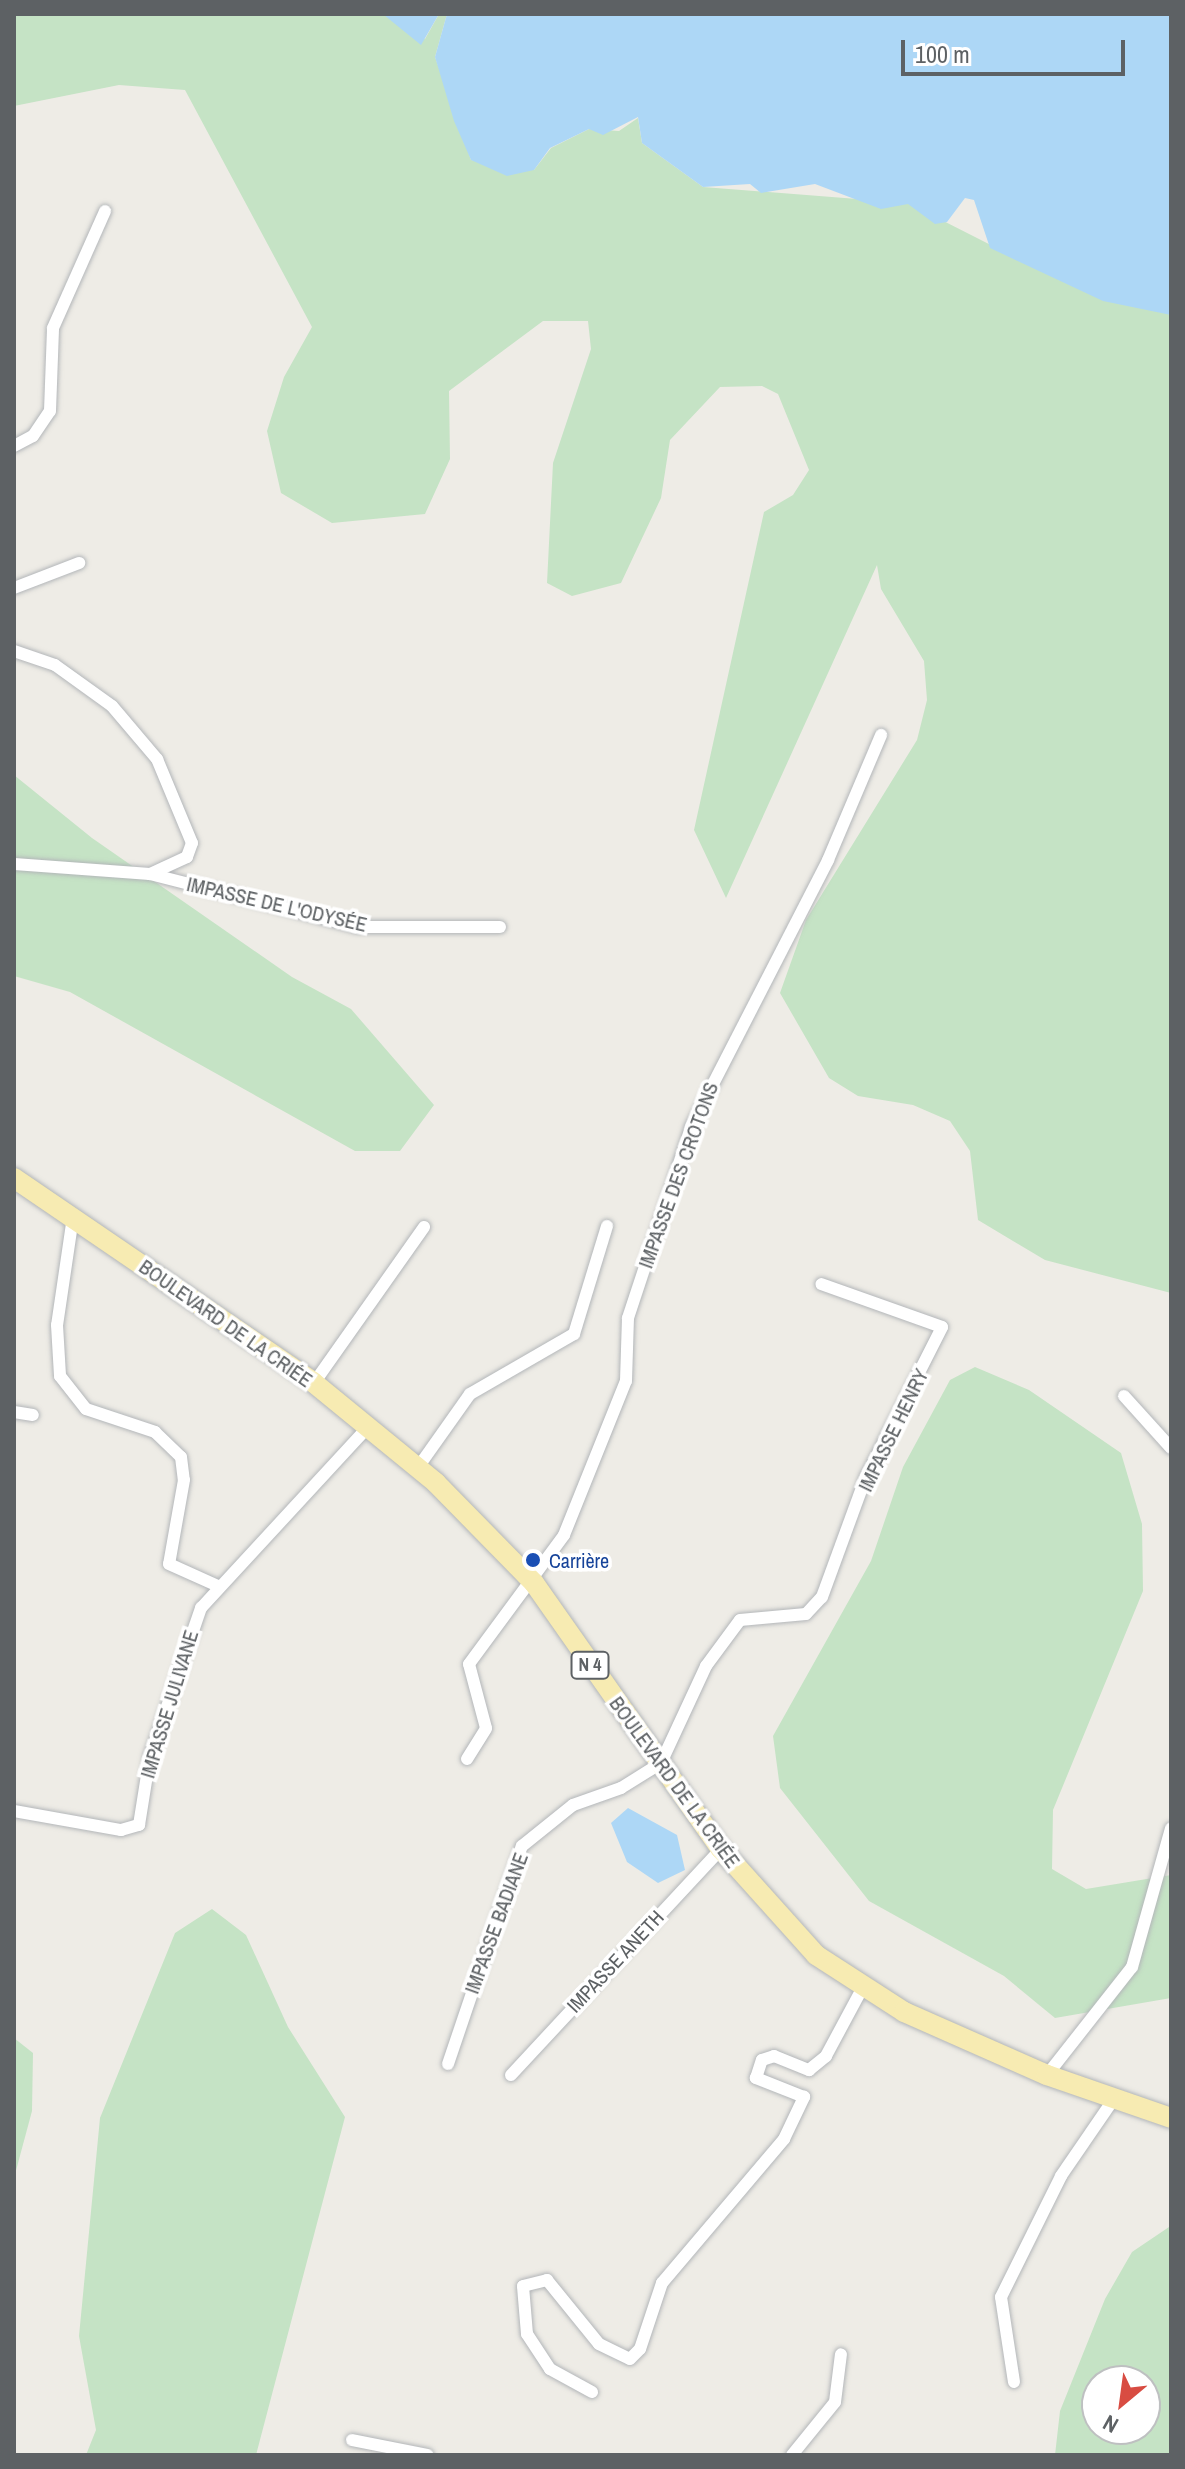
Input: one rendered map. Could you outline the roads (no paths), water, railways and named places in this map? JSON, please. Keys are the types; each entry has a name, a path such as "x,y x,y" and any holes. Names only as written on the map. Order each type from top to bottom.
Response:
{"main road":[{"name":"BOULEVARD DE LA CRIÉE","path":"14,1178 314,1383 419,1466 534,1583 721,1849 816,1955 862,1989 1047,2075 1171,2118"}],"street":[{"path":"14,446 33,436 50,411 53,328 105,211"},
{"path":"14,588 79,563"},
{"path":"14,651 86,685 157,759 192,843 187,857 150,874"},
{"name":"IMPASSE DES CROTONS","path":"467,1759 486,1728 469,1664 534,1583 564,1535 626,1381 628,1318 691,1127 828,860 881,735"},
{"name":"IMPASSE DE L'ODYSÉE","path":"14,864 150,874 358,927 500,927"},
{"path":"73,1217 57,1325 60,1376 86,1409 155,1432 181,1457 184,1480 169,1564 177,1574 218,1586"},
{"path":"419,1466 470,1394 574,1334 607,1226"},
{"path":"314,1383 424,1227"},
{"name":"IMPASSE HENRY","path":"661,1763 706,1666 740,1620 806,1614 822,1597 866,1477 942,1327 821,1284"},
{"path":"1124,1396 1171,1448"},
{"path":"14,1412 33,1415"},
{"name":"IMPASSE JULIVANE","path":"14,1811 121,1830 139,1825 147,1766 186,1643 218,1586 370,1425"},
{"name":"IMPASSE BADIANE","path":"448,2064 522,1846 573,1805 661,1763"},
{"path":"1047,2075 1132,1967 1171,1828"},
{"name":"IMPASSE ANETH","path":"511,2075 721,1849"},
{"path":"592,2392 550,2369 527,2334 523,2286 547,2280 599,2344 630,2359 640,2349 662,2283 784,2139 804,2097 756,2078 762,2060 774,2056 809,2070 826,2056 862,1989"},
{"path":"1014,2382 1001,2297 1061,2176 1115,2097"},
{"path":"792,2455 835,2402 841,2354"},
{"path":"352,2440 428,2455"}],"water":[{"path":"357,14 439,14 421,45 384,15"},
{"path":"447,14 1171,14 1171,315 1103,301 990,248 974,200 965,198 947,222 935,224 908,204 881,209 815,184 761,193 750,184 703,187 642,143 638,117 603,135 589,129 550,148 534,170 507,176 471,160 454,121 435,57"},
{"path":"628,1808 677,1835 685,1870 658,1883 627,1862 611,1823"}],"place":[{"name":"Carrière","path":"533,1560"}]}
